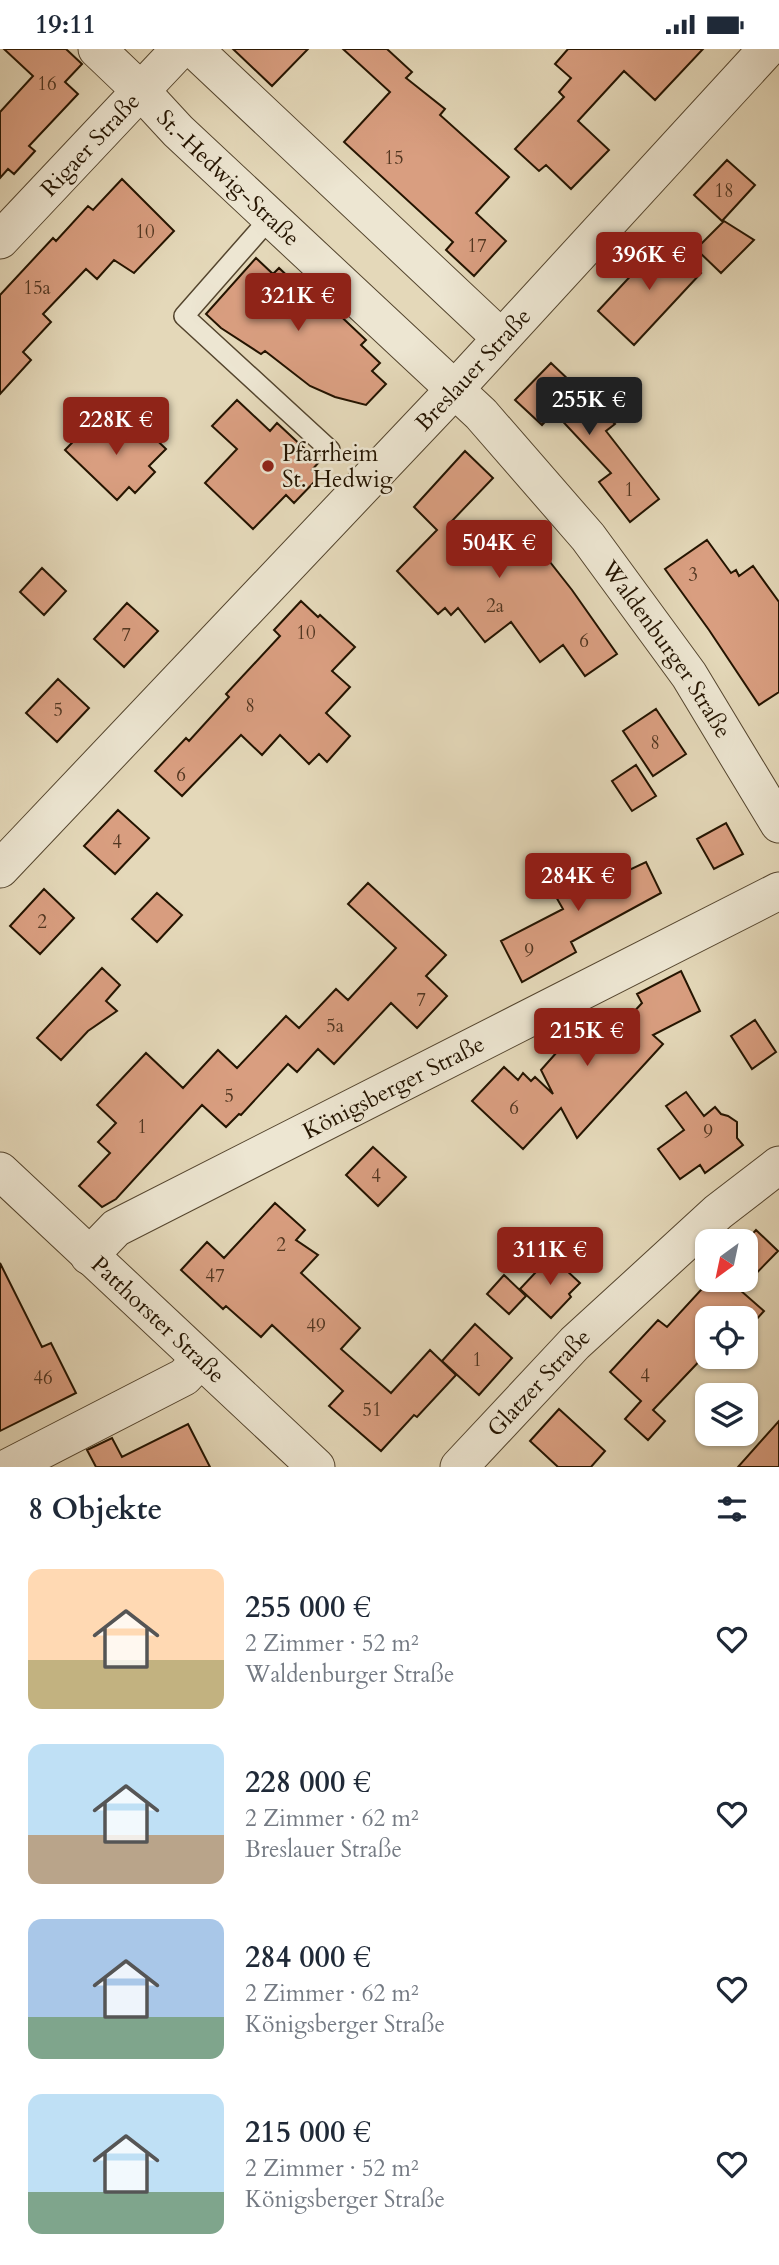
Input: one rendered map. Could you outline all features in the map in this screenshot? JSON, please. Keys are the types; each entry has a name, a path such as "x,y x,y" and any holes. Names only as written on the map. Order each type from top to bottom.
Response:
{"street":[{"name":"St.-Hedwig-Straße","path":"97,49 141,91 177,131 454,389"},
{"name":"Rigaer Straße","path":"0,240 180,49"},
{"path":"194,49 501,338"},
{"name":"Breslauer Straße","path":"0,869 454,389 767,49"},
{"name":"Waldenburger Straße","path":"454,389 481,414 595,548 689,675 779,824"},
{"name":"Königsberger Straße","path":"89,1256 116,1229 779,891"},
{"name":"Glatzer Straße","path":"459,1467 575,1343 719,1212 779,1165"},
{"name":"Patthorster Straße","path":"0,1171 316,1467"},
{"path":"9,1467 184,1377 200,1360"}],"lane":[{"path":"271,217 184,316 330,450"}],"building":[{"path":"4,49 66,49 82,64 65,82 78,94 29,146 35,151 14,174 8,169 0,178 0,112 33,76"},
{"path":"233,49 308,49 272,86"},
{"path":"343,49 387,49 412,72 406,78 445,109 440,115 509,177 476,213 506,241 474,276 446,250 453,242 344,142 390,92"},
{"path":"568,49 703,49 655,100 624,71 578,121 609,150 571,189 546,165 539,171 515,149 564,97 559,92 571,78 555,64"},
{"path":"727,160 755,185 722,221 694,195"},
{"path":"122,179 174,231 134,273 114,260 97,279 86,269 43,314 51,322 23,352 31,360 0,394 0,295 53,238 56,241 88,206 93,210"},
{"path":"724,221 754,240 721,273 696,249"},
{"path":"664,240 701,273 634,345 598,311"},
{"path":"256,258 273,274 279,268 297,285 302,281 330,301 331,307 366,340 361,345 380,363 372,371 386,384 366,405 335,397 310,386 265,351 261,354 221,328 206,314"},
{"path":"551,363 615,424 606,431 659,499 630,522 599,482 611,473 554,412 542,425 515,400"},
{"name":"Pfarrheim St. Hedwig","path":"237,400 270,431 277,423 319,462 312,470 319,477 294,503 286,495 253,529 205,483 237,449 212,426"},
{"path":"97,417 123,441 139,423 166,449 149,466 155,472 135,493 129,487 117,500 65,450"},
{"path":"465,451 493,478 450,523 478,554 496,565 531,538 617,654 585,676 563,645 540,662 511,622 485,642 458,608 451,615 445,608 438,614 397,571 437,530 414,507"},
{"path":"707,540 731,573 736,570 739,576 753,566 779,602 779,692 759,705 665,569"},
{"path":"42,568 66,591 44,615 20,592"},
{"path":"301,601 355,647 332,671 350,687 326,713 350,736 327,762 319,754 309,764 280,735 262,755 241,735 182,796 155,771 186,738 189,741 229,697 226,694 280,636 274,630"},
{"path":"127,603 158,631 124,667 94,639"},
{"path":"58,679 89,708 57,742 26,713"},
{"path":"656,709 686,754 653,776 623,731"},
{"path":"636,765 656,796 632,811 612,781"},
{"path":"118,810 149,838 115,874 84,846"},
{"path":"726,823 743,854 714,869 697,839"},
{"path":"572,856 587,880 620,863 625,872 646,862 661,893 571,942 576,952 522,982 501,941 563,909 543,874"},
{"path":"368,883 446,955 426,976 447,996 417,1028 391,1003 334,1064 318,1049 297,1072 288,1064 241,1115 226,1127 202,1105 116,1199 102,1207 79,1186 110,1153 98,1142 116,1123 97,1105 146,1053 183,1088 218,1050 237,1068 286,1016 299,1028 336,989 348,1000 396,948 348,904"},
{"path":"44,889 74,918 40,954 10,926"},
{"path":"157,893 182,915 157,942 132,919"},
{"path":"102,968 120,985 106,1001 117,1011 88,1031 61,1060 37,1038"},
{"path":"681,971 700,1011 653,1035 663,1044 577,1138 561,1108 523,1149 472,1101 504,1067 518,1080 523,1073 531,1081 535,1077 553,1094 541,1070 581,1025 603,1045 642,1003 637,994"},
{"path":"755,1020 776,1052 752,1069 731,1036"},
{"path":"686,1092 704,1116 715,1107 721,1114 737,1122 737,1138 743,1145 705,1173 700,1165 680,1179 658,1149 684,1130 666,1106"},
{"path":"373,1147 406,1177 378,1206 346,1175"},
{"path":"275,1203 305,1230 296,1240 318,1255 301,1273 360,1328 341,1349 391,1393 430,1350 456,1375 381,1451 329,1406 343,1391 272,1325 261,1337 226,1306 223,1309 181,1270 207,1242 224,1258"},
{"path":"758,1232 778,1251 758,1272"},
{"path":"551,1256 580,1283 551,1318 520,1289"},
{"path":"0,1263 42,1347 51,1343 76,1393 0,1431"},
{"path":"504,1275 526,1296 509,1314 487,1294"},
{"path":"699,1292 742,1292 764,1311 758,1318 758,1306 695,1306 695,1366 653,1410 665,1421 648,1440 625,1419 641,1401 610,1372 658,1320 667,1327"},
{"path":"475,1324 512,1358 479,1395 442,1361"},
{"path":"559,1409 605,1451 591,1467 558,1467 530,1441"},
{"path":"779,1421 779,1467 738,1467"},
{"path":"188,1424 210,1467 96,1467 87,1450 112,1438 122,1457"}],"place":[{"name":"Pfarrheim St. Hedwig","path":"268,466"}]}
